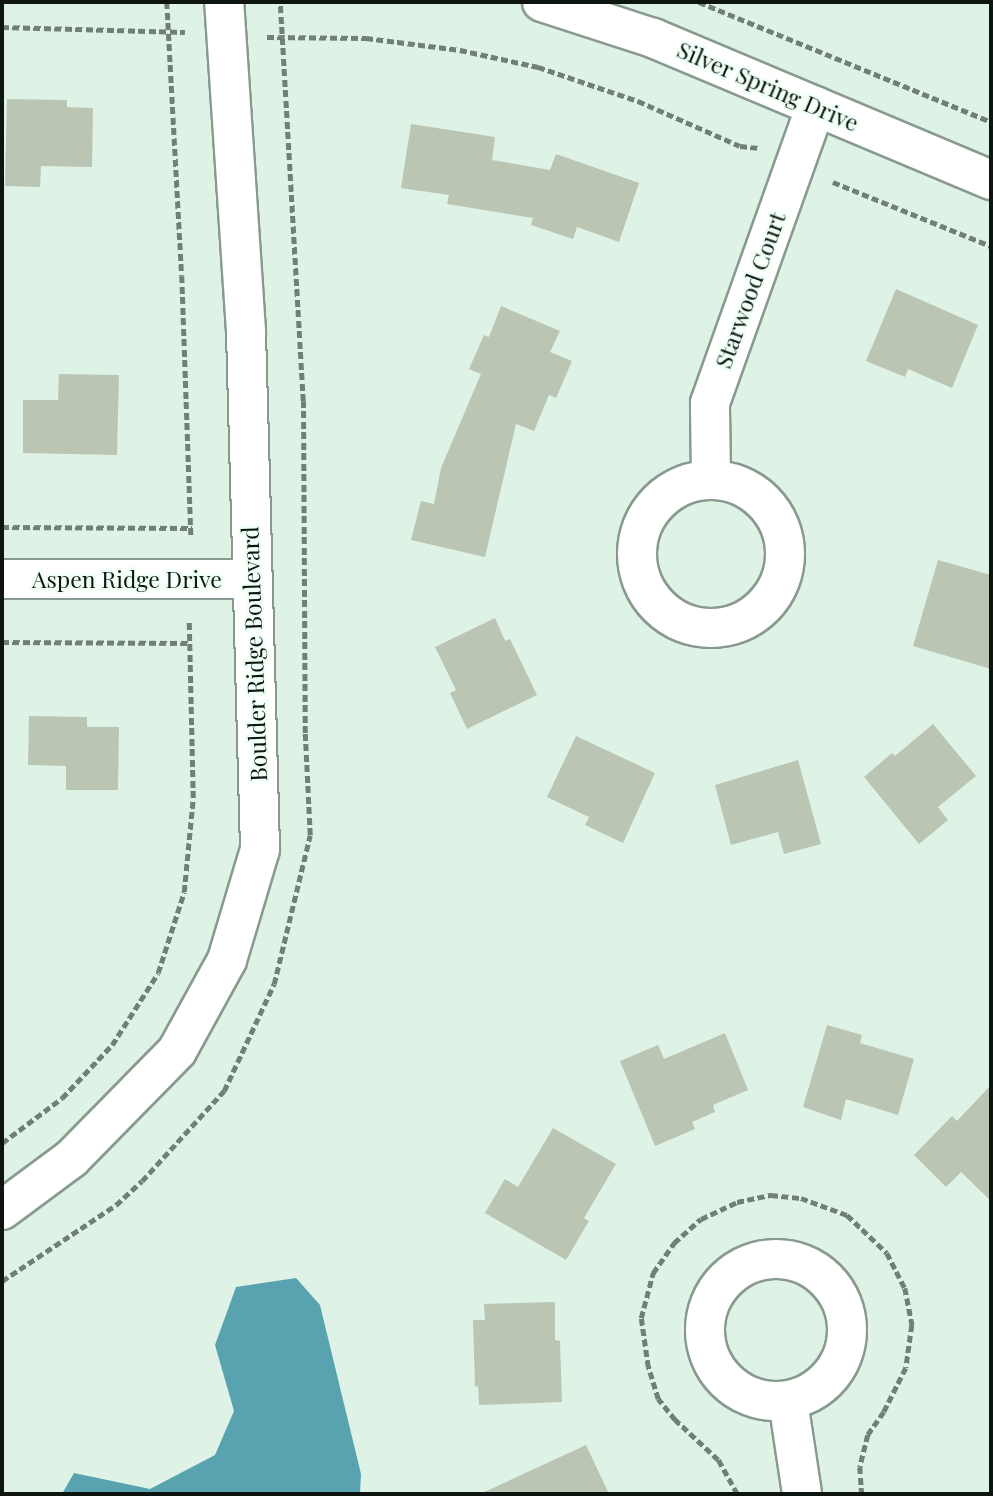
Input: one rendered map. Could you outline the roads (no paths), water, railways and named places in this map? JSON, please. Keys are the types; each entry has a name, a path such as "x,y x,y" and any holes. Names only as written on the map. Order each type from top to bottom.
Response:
{"street":[{"name":"Silver Spring Drive","path":"542,2 653,38 991,180"},
{"name":"Boulder Ridge Boulevard","path":"2,1210 71,1159 177,1051 227,960 260,849 246,331 225,18"},
{"name":"Starwood Court","path":"710,479 710,403 816,106"},
{"name":"Aspen Ridge Drive","path":"2,579 252,579"},
{"path":"788,1401 802,1494"}],"water":[{"path":"296,1278 320,1305 361,1474 360,1494 62,1494 74,1473 150,1489 215,1455 234,1411 215,1345 236,1287"}]}
